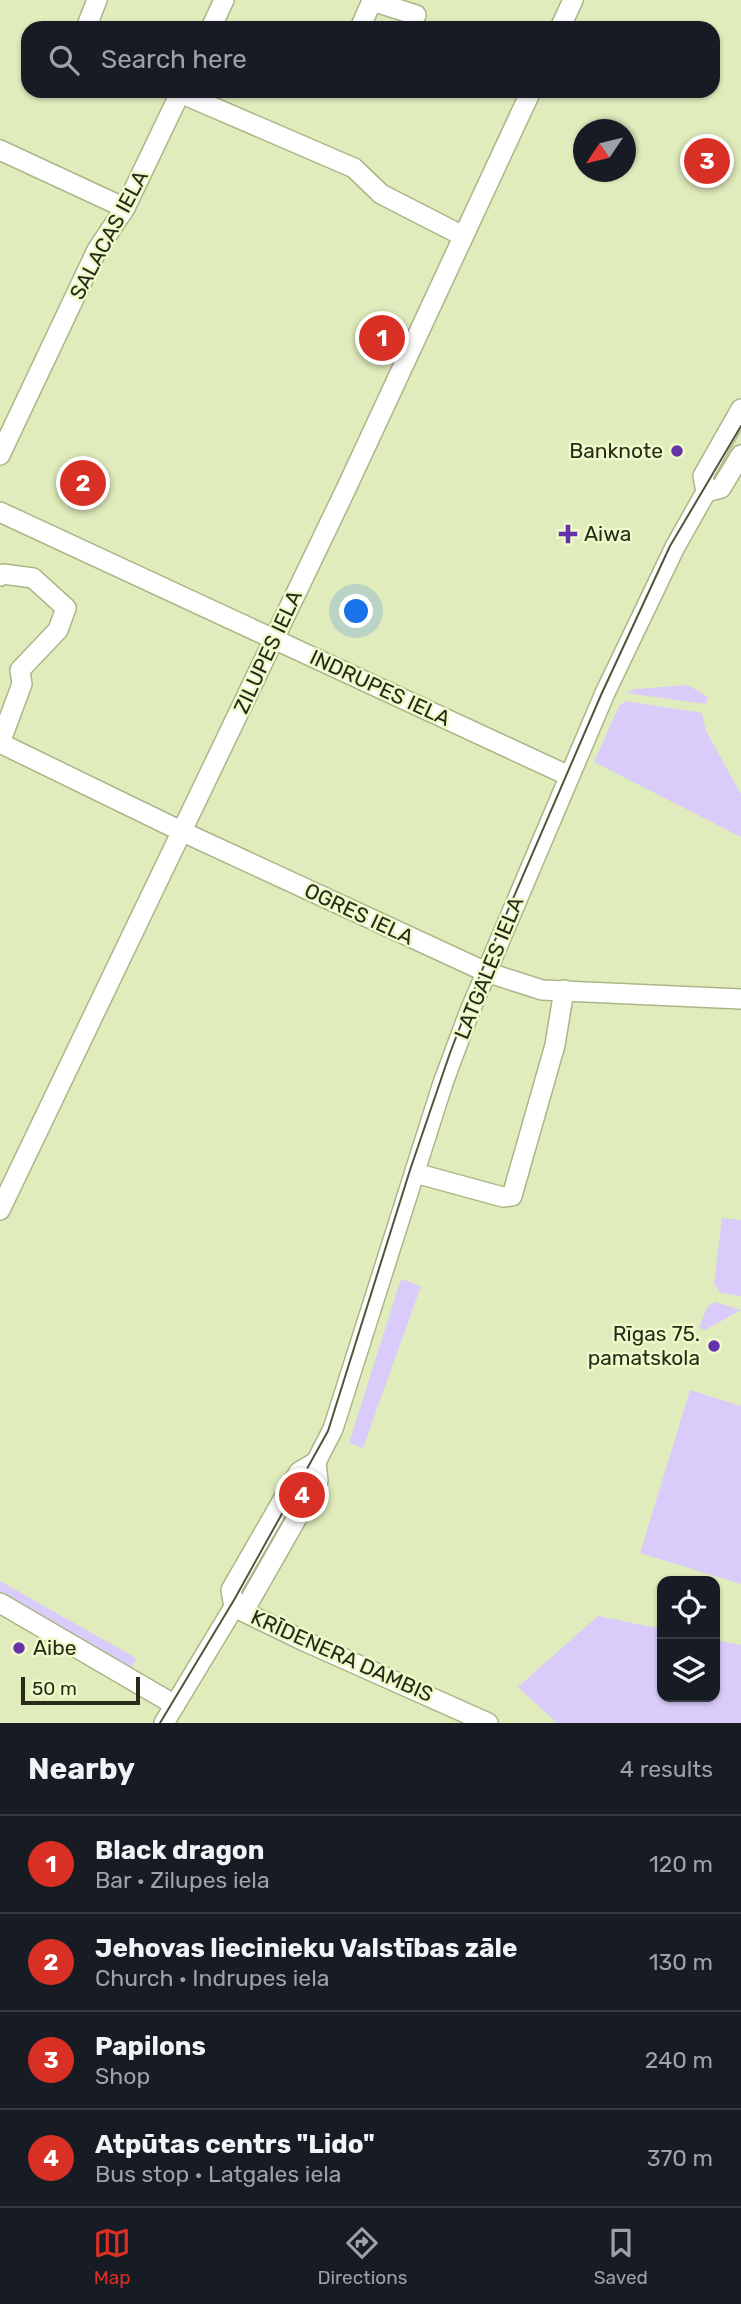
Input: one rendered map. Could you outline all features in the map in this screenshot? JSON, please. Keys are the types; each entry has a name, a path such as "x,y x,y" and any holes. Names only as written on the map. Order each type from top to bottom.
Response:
{"street":[{"path":"89,21 97,0"},
{"path":"214,21 224,0"},
{"path":"563,21 573,0"},
{"path":"363,21 372,1 417,14"},
{"name":"SALACAS IELA","path":"0,455 97,250 125,208 178,98"},
{"path":"195,98 354,168 381,194 463,236"},
{"name":"ZILUPES IELA","path":"0,1210 183,832 528,98"},
{"path":"0,150 125,208"},
{"name":"LATGALES IELA","path":"164,1723 234,1607 231,1590 299,1472 316,1462 333,1429 443,1083 485,972 605,693 674,547 706,492 703,476 741,410"},
{"name":"LATGALES IELA","path":"706,492 721,488 741,455"},
{"name":"INDRUPES IELA","path":"0,512 569,776"},
{"path":"0,576 3,574 33,578 66,608 58,630 20,670 22,684 0,743"},
{"name":"OGRES IELA","path":"0,743 183,832 485,972 542,990 741,999"},
{"path":"415,1173 503,1197 512,1196 555,1045 564,990"},
{"path":"0,1603 175,1705"},
{"name":"KRĪDENERA DAMBIS","path":"234,1607 488,1723"}],"shaded area":[{"path":"688,685 708,697 706,704 626,693 635,689"},
{"path":"626,701 702,713 706,731 741,794 741,837 594,762 619,706"},
{"path":"722,1218 741,1220 741,1296 721,1293 714,1284"},
{"path":"401,1279 421,1286 363,1448 349,1443"},
{"path":"715,1302 741,1310 705,1330 699,1328 707,1307"},
{"path":"690,1390 741,1406 741,1584 640,1553"},
{"path":"0,1581 136,1658 131,1670 0,1594"},
{"path":"598,1616 657,1628 657,1702 720,1702 720,1641 741,1645 741,1723 557,1723 518,1687"}],"tram line":[{"path":"160,1723 234,1600 328,1431 410,1170 480,975 601,695 670,546 741,426"}],"place":[{"name":"Papilons","path":"707,161"},
{"name":"Black dragon","path":"382,338"},
{"name":"Banknote","path":"677,451"},
{"name":"Jehovas liecinieku Valstības zāle","path":"83,483"},
{"name":"Aiwa","path":"568,534"},
{"name":"Rīgas 75. pamatskola","path":"714,1346"},
{"name":"Atpūtas centrs \"Lido\"","path":"302,1495"},
{"name":"Aibe","path":"19,1648"}]}
